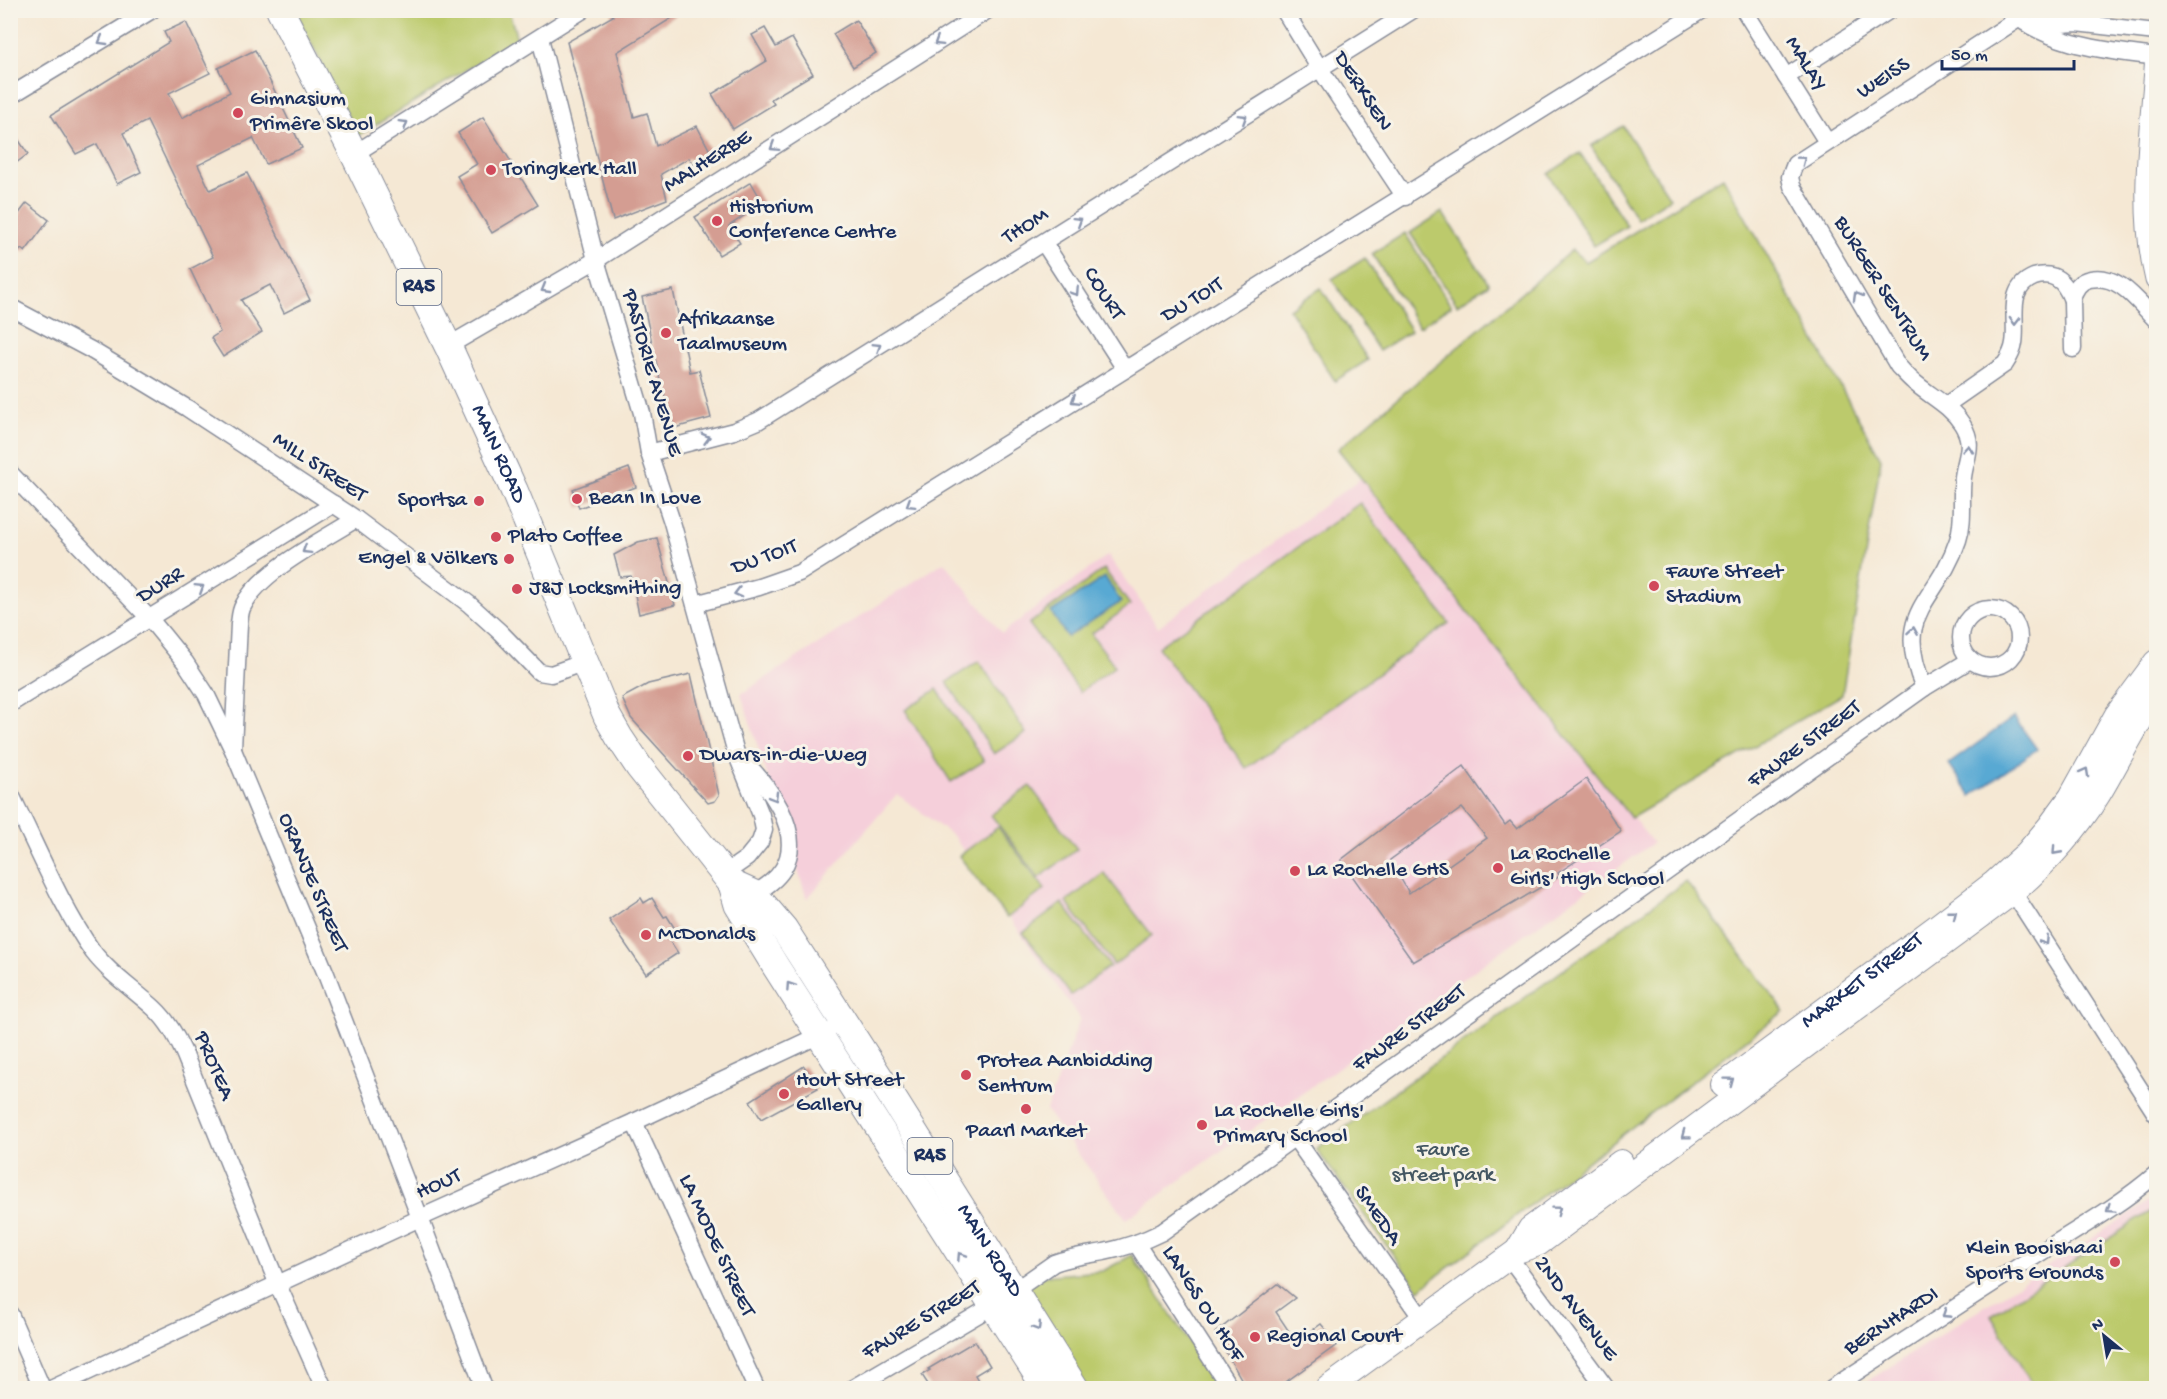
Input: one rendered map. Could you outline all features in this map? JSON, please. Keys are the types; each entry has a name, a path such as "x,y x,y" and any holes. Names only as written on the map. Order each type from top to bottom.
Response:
{"main road":[{"name":"MAIN ROAD","path":"280,10 448,346 514,490 608,716 624,744 737,889 784,929 832,1028 1004,1298 1075,1389"},
{"name":"MARKET STREET","path":"1513,1254 1530,1229 1939,925 1995,882 2027,853 2072,796 2116,716 2157,662"},
{"name":"MARKET STREET","path":"1328,1389 1513,1254 1538,1244 2013,892 2038,871 2065,841 2097,797 2142,716 2157,696"},
{"name":"MAIN ROAD","path":"1004,1298 1046,1389"}],"street":[{"path":"10,96 152,10"},
{"path":"354,154 583,10"},
{"name":"MALHERBE","path":"448,346 596,260 988,10"},
{"name":"DERKSEN","path":"1284,10 1320,69 1405,197"},
{"name":"THOM","path":"649,453 734,431 758,421 1413,10"},
{"name":"DU TOIT","path":"695,604 759,587 799,573 1702,10"},
{"name":"MALAY","path":"1744,10 1827,142"},
{"path":"1786,76 1890,10"},
{"path":"2019,18 2157,32"},
{"path":"2019,18 2070,44 2156,56 2146,197 2148,232 2157,280"},
{"name":"WEISS","path":"1792,186 1790,177 1795,164 2019,18"},
{"name":"PASTORIE AVENUE","path":"540,39 596,260 642,413 649,453 672,522 736,753 761,816 764,830 760,842 747,858 737,889"},
{"name":"BURGER SENTRUM","path":"1792,186 1898,366 1913,381 1946,405 1962,424 1969,440 1963,477 1963,512 1959,538 1949,561 1923,603 1912,628 1912,644 1924,688"},
{"name":"COURT","path":"1044,243 1125,369"},
{"path":"1946,405 2005,364 2011,355 2014,343 2015,296 2028,280 2040,275 2103,278 2119,284 2157,320"},
{"path":"2050,276 2057,278 2063,284 2072,300"},
{"path":"2073,349 2072,300 2079,285 2085,280 2103,278"},
{"name":"MILL STREET","path":"10,307 91,350 188,408 356,519 469,604 539,672 551,674 585,662"},
{"name":"ORANJE STREET","path":"10,472 150,619 185,662 206,694 233,750 326,974 484,1389"},
{"name":"DURR","path":"10,704 334,504"},
{"path":"233,750 239,624 242,607 252,592 283,565 356,519"},
{"name":"FAURE STREET","path":"853,1389 1004,1298 1054,1263 1136,1244 1162,1232 1924,688 1970,660"},
{"name":"PASTORIE AVENUE","path":"736,753 770,791 788,829 790,845 789,857 783,870 774,880 737,889"},
{"name":"PROTEA","path":"10,793 72,917 93,951 106,968 155,1009 172,1029 184,1053 278,1285 324,1389"},
{"path":"2013,892 2157,1114"},
{"name":"HOUT","path":"53,1389 420,1218 634,1122 832,1028"},
{"name":"LA MODE STREET","path":"634,1122 756,1389"},
{"name":"SMEDA","path":"1295,1138 1423,1320"},
{"name":"BERNHARDI","path":"1832,1389 2087,1225 2157,1174"},
{"name":"LANGS OU HOF","path":"1136,1244 1230,1389"},
{"name":"2ND AVENUE","path":"1513,1254 1606,1389"},
{"path":"10,1314 42,1389"}],"shaded area":[{"name":"La Rochelle GHS","path":"1361,478 1653,843 1126,1219 1046,1110 1080,1019 954,837 897,794 807,899 741,694 944,562 1002,633 1108,555 1158,627"},
{"name":"Klein Booishaai Sports Grounds","path":"2156,1197 2156,1388 1857,1388 1935,1338"}],"green space":[{"path":"295,11 509,11 517,39 358,136"},
{"path":"1623,126 1670,198 1637,219 1591,146"},
{"path":"1580,153 1627,226 1594,246 1548,174"},
{"name":"Faure Street Stadium","path":"1723,177 1881,459 1842,695 1631,818 1338,449 1572,250 1586,262"},
{"path":"1442,212 1489,284 1457,305 1410,233"},
{"path":"1405,233 1451,306 1419,327 1372,254"},
{"path":"1365,258 1411,331 1379,351 1332,279"},
{"path":"1321,288 1368,360 1335,381 1289,309"},
{"path":"1360,503 1449,623 1246,768 1158,647"},
{"path":"1104,569 1130,605 1091,634 1115,666 1080,692 1029,624"},
{"path":"979,661 1026,733 994,754 947,682"},
{"path":"937,689 984,761 951,782 905,710"},
{"path":"1030,786 1077,849 1039,878 991,815"},
{"path":"998,827 1045,889 1007,918 959,856"},
{"path":"1104,873 1152,935 1114,965 1066,902"},
{"name":"Faure street park","path":"1686,881 1784,1011 1419,1290 1316,1149"},
{"path":"1062,903 1110,966 1071,995 1023,933"},
{"name":"Klein Booishaai Sports Grounds","path":"2156,1208 2156,1388 2034,1388 1991,1315"},
{"path":"1132,1255 1219,1388 1082,1388 1017,1292 1041,1276 1103,1271"}],"water":[{"path":"1105,577 1121,602 1067,637 1051,612"},
{"path":"2014,717 2037,749 1971,796 1949,764"}],"building":[{"path":"610,10 685,10 617,52 634,117 647,113 656,146 697,126 713,157 696,168 689,158 661,174 667,199 613,220 567,42 613,16"},
{"path":"856,20 876,53 853,67 833,34"},
{"path":"186,22 210,73 169,93 182,118 230,92 218,68 255,50 302,148 266,164 253,138 198,165 210,190 247,173 310,300 284,313 270,285 241,300 262,332 223,357 211,338 220,332 190,269 213,257 147,121 123,133 141,172 117,184 97,144 76,154 51,115 169,42 164,32"},
{"path":"765,28 776,47 792,38 813,74 771,99 774,104 733,129 712,94 767,61 752,35"},
{"name":"Toringkerk Hall","path":"483,117 538,205 492,233 457,176 477,164 458,133"},
{"path":"10,127 28,154 16,163 10,155"},
{"name":"Historium Conference Centre","path":"751,182 763,203 729,226 740,243 719,255 695,217"},
{"path":"27,203 49,220 25,252 21,249 10,262 10,225"},
{"path":"673,290 690,372 699,370 711,418 674,428 659,376 642,297"},
{"path":"629,468 636,487 579,508 573,489"},
{"path":"657,538 675,605 639,614 631,576 620,577 614,555 638,542"},
{"name":"Dwars-in-die-Weg","path":"691,674 719,795 715,801 708,803 631,718 622,698 648,684"},
{"name":"La Rochelle Girls' High School","path":"1464,766 1505,825 1510,821 1517,829 1586,779 1621,831 1558,873 1560,876 1413,962 1341,860","holes":["1462,808 1487,838 1409,893 1390,860"]},
{"name":"McDonalds","path":"641,898 644,903 652,898 677,932 668,938 678,953 646,974 609,920"},
{"name":"Hout Street Gallery","path":"804,1066 818,1088 761,1119 750,1101"},
{"name":"Regional Court","path":"1278,1284 1295,1298 1276,1312 1296,1342 1321,1324 1338,1344 1276,1389 1247,1389 1215,1333"},
{"path":"975,1341 990,1366 975,1375 979,1382 968,1389 931,1389 922,1375 930,1370 928,1369"}],"place":[{"name":"Gimnasium Primêre Skool","path":"238,113"},
{"name":"Toringkerk Hall","path":"491,170"},
{"name":"Historium Conference Centre","path":"717,221"},
{"name":"Afrikaanse Taalmuseum","path":"666,333"},
{"name":"Bean In Love","path":"577,499"},
{"name":"Sportsa","path":"479,501"},
{"name":"Plato Coffee","path":"496,537"},
{"name":"Engel & Völkers","path":"509,559"},
{"name":"Faure Street Stadium","path":"1654,586"},
{"name":"J&J Locksmithing","path":"517,589"},
{"name":"Dwars-in-die-Weg","path":"688,756"},
{"name":"La Rochelle Girls' High School","path":"1498,868"},
{"name":"La Rochelle GHS","path":"1295,871"},
{"name":"McDonalds","path":"646,935"},
{"name":"Protea Aanbidding Sentrum","path":"966,1075"},
{"name":"Hout Street Gallery","path":"784,1094"},
{"name":"Paarl Market","path":"1026,1109"},
{"name":"La Rochelle Girls' Primary School","path":"1202,1125"},
{"name":"Klein Booishaai Sports Grounds","path":"2115,1262"},
{"name":"Regional Court","path":"1255,1337"}]}
